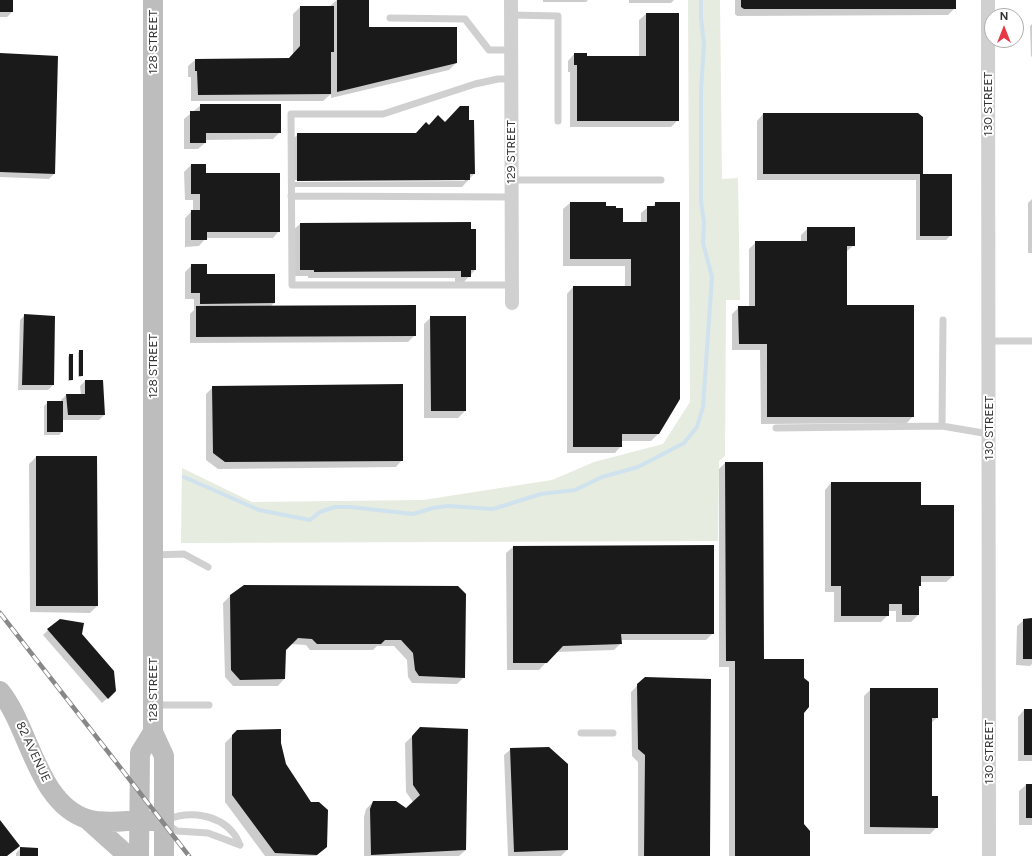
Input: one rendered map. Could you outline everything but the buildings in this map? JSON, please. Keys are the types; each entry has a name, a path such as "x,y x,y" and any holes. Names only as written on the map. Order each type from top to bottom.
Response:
{"main road":[{"name":"128 STREET","path":"153,0 153,732 164,756 164,856"},
{"name":"82 AVENUE","path":"0,691 14,713 45,782 61,802 71,811 87,819 100,821 164,821"},
{"name":"128 STREET","path":"139,856 140,753 153,732"},
{"path":"87,819 128,856"}],"street":[{"name":"129 STREET","path":"511,0 512,303"},
{"name":"130 STREET","path":"988,0 989,856"}],"lane":[{"path":"511,15 558,16 558,121"},
{"path":"390,18 465,19 489,50 511,50"},
{"path":"511,79 498,79 475,84 383,114 291,114 291,196 292,285 512,285"},
{"path":"512,180 661,180"},
{"path":"291,196 512,197"},
{"path":"942,426 943,320"},
{"path":"989,341 1032,341"},
{"path":"776,428 942,426 989,434"},
{"path":"153,555 184,554 208,567"},
{"path":"153,705 209,704"},
{"path":"581,733 614,733"},
{"path":"176,816 208,816 226,826 234,834 240,845 208,832 177,830 164,821 176,816"}],"shaded area":[{"path":"688,0 720,0 722,179 738,178 740,300 726,300 725,456 719,461 718,541 181,543 182,468 252,502 423,500 552,480 594,462 663,444 690,402"}],"waterway":[{"path":"184,477 259,510 310,520 320,512 335,507 350,507 413,514 433,508 448,506 493,509 541,494 575,490 602,477 638,467 684,443 697,427 703,407 712,277 703,243 704,223 701,201 701,90 704,44 701,18 701,0"}],"railway":[{"path":"0,613 189,856"}]}
